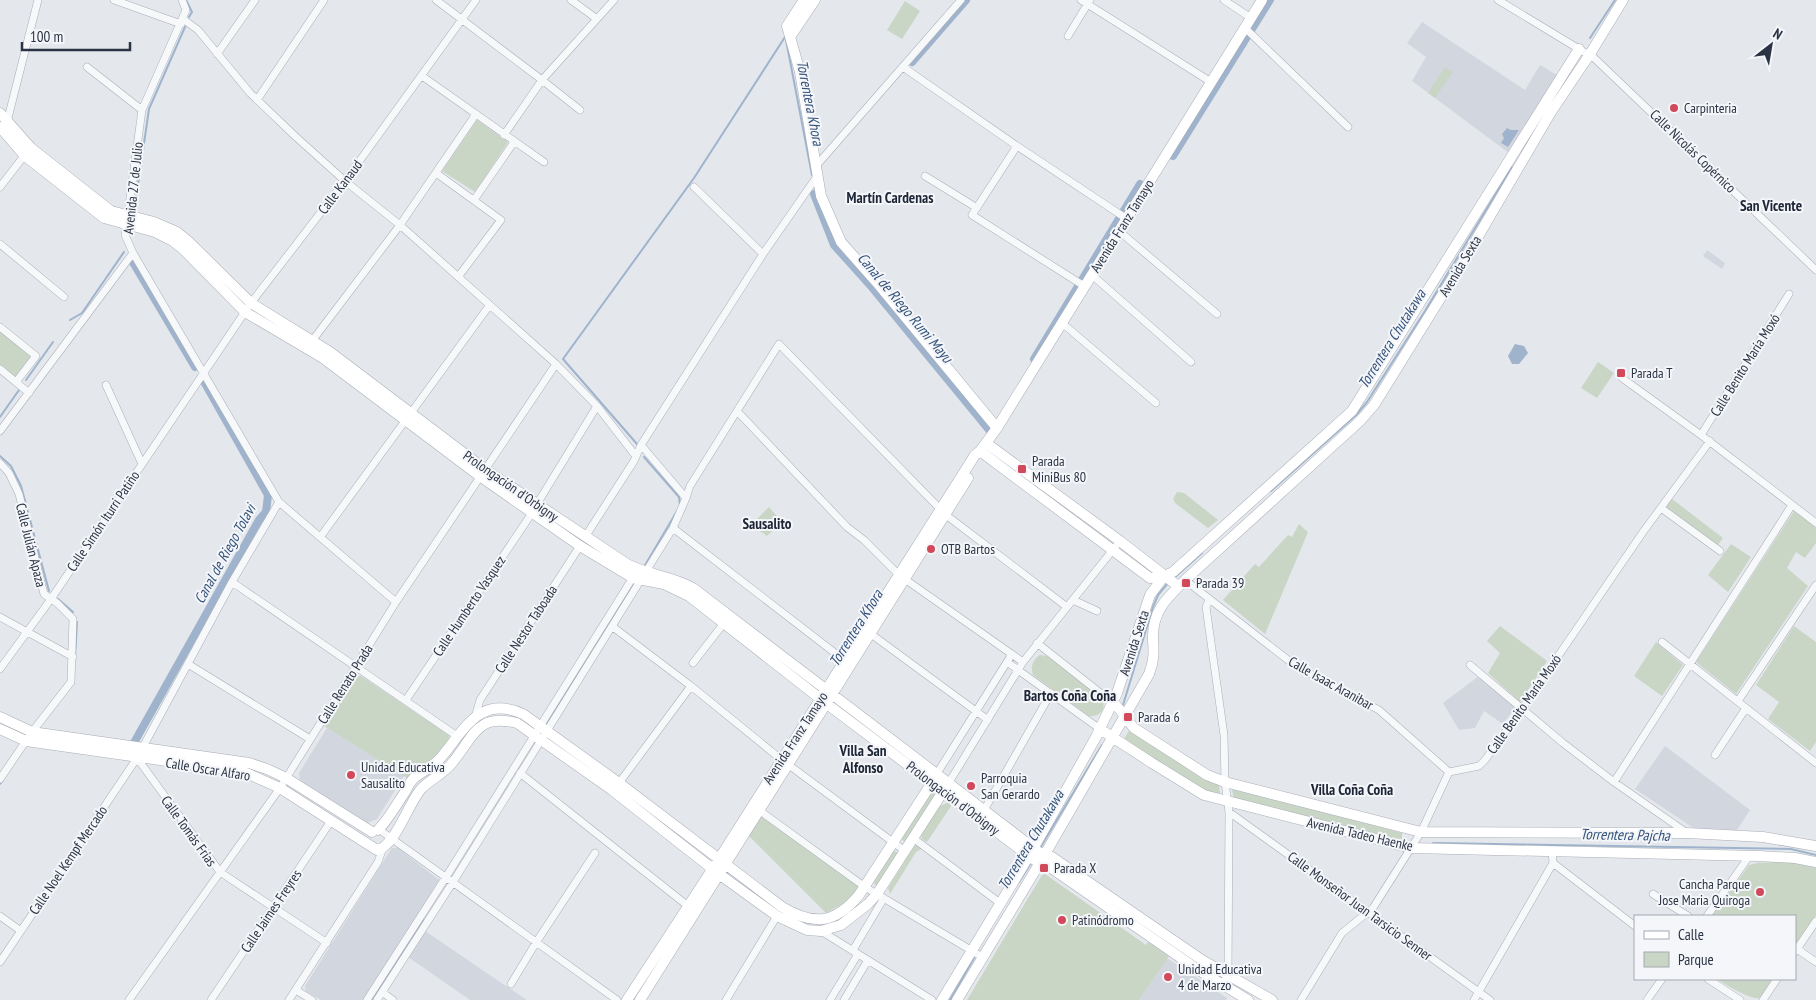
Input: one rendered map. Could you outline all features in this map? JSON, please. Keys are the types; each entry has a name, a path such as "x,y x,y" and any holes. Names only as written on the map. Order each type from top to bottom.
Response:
{"main road":[{"path":"804,0 787,26 800,72 821,196 840,242 879,285 997,428"},
{"path":"790,37 815,0"},
{"name":"Avenida Franz Tamayo","path":"826,697 844,660 902,577 980,458 983,447 997,428 1262,0"},
{"name":"Avenida Sexta","path":"957,1000 1000,903 1036,855 1119,709 1150,595 1174,581 1352,412 1516,162 1584,52 1623,0"},
{"name":"Prolongación d'Orbigny","path":"0,113 4,124 28,152 111,211 173,241 245,312 323,358 483,473 582,541 626,564 640,574 681,591 1036,855 1052,857 1202,960 1225,980"},
{"name":"Avenida Sexta","path":"942,1000 977,954 1107,733 1119,709 1153,663 1155,618 1174,581 1173,572 1259,500 1360,421 1374,405 1464,260 1516,162"},
{"name":"Prolongación d'Orbigny","path":"127,220 154,222 177,232 251,303 330,352 408,418"},
{"path":"983,447 1117,546 1174,581"},
{"name":"Prolongación d'Orbigny","path":"640,574 672,578 693,588 826,697"},
{"name":"Avenida Franz Tamayo","path":"640,1000 755,807 826,697 871,634 902,577"},
{"path":"380,840 413,779 436,762 476,714 497,708 511,708 523,714 540,733 716,871 777,916 807,930 821,931 850,920 880,896 946,787"},
{"name":"Avenida Tadeo Haenke","path":"1119,709 1134,728 1206,775 1225,782 1421,832 1539,834 1687,832 1762,837 1816,846"},
{"name":"Calle Oscar Alfaro","path":"0,717 32,732 249,763 267,769 331,821 380,840"},
{"path":"380,840 422,788 440,776 452,763 476,730 492,720 504,720 517,723 540,733 619,783 782,908 810,920 829,918 852,904 865,887 934,778"},
{"name":"Calle Oscar Alfaro","path":"0,730 26,741 244,772 283,783 380,840"},
{"name":"Avenida Tadeo Haenke","path":"1107,733 1204,795 1228,807 1411,848 1750,855 1795,858 1816,862"},
{"name":"Avenida Franz Tamayo","path":"627,1000 688,906 716,871"},
{"path":"1225,980 1248,1000"},
{"path":"1225,980 1272,1000"}],"street":[{"path":"4,124 38,0"},
{"path":"114,0 182,22 198,30 257,100 345,181 400,225 556,364 597,406 636,455"},
{"name":"Avenida 27 de Julio","path":"0,431 133,253 125,235 142,110 182,22 186,10 182,0"},
{"path":"217,54 255,0"},
{"path":"257,100 324,0"},
{"path":"436,0 580,110"},
{"name":"Calle Kanaud","path":"204,372 251,303 345,181 476,0"},
{"path":"571,0 597,19"},
{"path":"504,134 542,80 614,0"},
{"name":"Calle Nestor Taboada","path":"476,714 480,700 634,461 641,445 817,170 902,67 961,0"},
{"path":"1224,0 1251,18"},
{"name":"Calle Nicolás Copérnico","path":"1498,0 1584,52 1816,270"},
{"path":"1068,36 1086,1 1211,82"},
{"path":"1244,28 1348,127"},
{"path":"87,67 142,110"},
{"path":"902,67 1016,146 1127,219"},
{"path":"422,76 544,162"},
{"path":"312,341 400,225 476,114"},
{"path":"474,200 514,142"},
{"path":"1016,146 972,215 1081,284 1086,285"},
{"path":"0,187 28,152"},
{"path":"436,173 501,220 458,277"},
{"path":"925,176 977,208"},
{"path":"694,187 763,254"},
{"path":"1119,231 1217,314"},
{"path":"0,244 64,297"},
{"path":"133,253 278,502 321,536 396,602"},
{"path":"1092,275 1191,362"},
{"name":"Calle Benito María Moxó","path":"1701,435 1789,294"},
{"path":"321,536 489,306"},
{"path":"1062,323 1156,403"},
{"path":"0,327 36,356 16,382"},
{"path":"368,1000 640,574 673,528 690,486 779,344 944,512 1067,607"},
{"name":"Calle Renato Prada","path":"129,1000 283,783 396,602 556,364"},
{"path":"0,369 29,393"},
{"name":"Calle Simón Iturri Patiño","path":"0,668 51,599 204,372"},
{"path":"1622,378 1701,435 1816,523"},
{"path":"106,385 142,464"},
{"name":"Calle Humberto Vasquez","path":"406,700 534,508 597,406"},
{"path":"736,411 846,527 864,540 902,577 1023,662"},
{"name":"Calle Benito María Moxó","path":"1449,772 1479,766 1522,709 1661,508 1710,442"},
{"path":"641,445 686,498"},
{"name":"Calle Julián Apaza","path":"0,463 9,473 19,494 44,594 73,618 72,657"},
{"name":"Calle Noel Kempf Mercado","path":"0,962 137,758 232,582 278,502"},
{"path":"1614,782 1792,504"},
{"path":"1661,508 1720,551"},
{"path":"673,528 844,660"},
{"path":"946,787 1036,643 1117,546"},
{"path":"377,1000 520,773 540,733 613,627 640,574"},
{"name":"Calle Isaac Aranibar","path":"1174,581 1209,600 1297,667 1378,710 1449,772"},
{"path":"232,582 457,736"},
{"path":"1738,701 1816,585"},
{"path":"1073,600 1097,611"},
{"path":"1209,600 1206,607 1224,735 1225,782 1228,807 1225,980"},
{"path":"0,617 72,657 71,682 32,732 0,779"},
{"path":"693,663 724,623"},
{"path":"613,627 691,686 785,762 905,852"},
{"path":"871,634 988,720"},
{"path":"1662,642 1690,662 1816,763"},
{"name":"Avenida Tadeo Haenke","path":"1036,643 1119,709"},
{"path":"934,778 1012,654"},
{"name":"Avenida Tadeo Haenke","path":"1007,662 1107,733"},
{"path":"188,664 310,739"},
{"path":"1470,664 1563,743 1614,782 1687,832"},
{"path":"619,783 691,686"},
{"path":"981,815 1051,693"},
{"path":"1714,755 1746,708"},
{"name":"Calle Tomás Frías","path":"137,758 220,872 327,943"},
{"path":"1301,1000 1342,933 1373,908 1421,832 1449,772"},
{"path":"520,773 688,906"},
{"path":"755,807 865,887 977,954"},
{"name":"Calle Monseñor Juan Tarsicio Senner","path":"1228,807 1368,912 1490,1000"},
{"name":"Calle Jaimes Freyres","path":"211,1000 331,821"},
{"path":"914,838 1000,903"},
{"path":"289,1000 378,862 380,840"},
{"name":"Calle Oscar Alfaro","path":"380,840 446,877 617,1000"},
{"path":"1474,1000 1553,863 1552,852"},
{"path":"511,984 595,853"},
{"path":"1708,915 1750,855"},
{"path":"1553,863 1634,925"},
{"path":"1653,894 1686,915"},
{"path":"832,999 880,896"},
{"path":"0,916 21,931"},
{"path":"726,1000 777,916"},
{"path":"1816,921 1796,951 1816,962"},
{"path":"821,931 932,1000"},
{"path":"844,1000 868,960"},
{"path":"1647,1000 1661,980"},
{"path":"1709,980 1737,999"},
{"path":"1763,1000 1776,980"},
{"path":"296,990 312,1000"},
{"path":"382,992 393,1000"}],"shaded area":[{"path":"1422,22 1525,90 1540,65 1557,75 1509,153 1412,81 1426,57 1407,43"},
{"path":"1707,250 1725,263 1722,269 1703,256"},
{"path":"1479,676 1515,708 1503,724 1484,711 1475,728 1459,730 1443,703"},
{"name":"Unidad Educativa Sausalito","path":"327,728 404,776 377,819 367,823 300,780 299,773"},
{"path":"1665,746 1750,810 1737,830 1695,829 1635,789"},
{"path":"392,848 398,848 439,880 364,1000 321,1000 306,991 305,986"},
{"path":"425,931 527,1000 470,1000 408,957"},
{"path":"1167,958 1227,998 1226,1000 1139,1000"}],"green space":[{"path":"905,1 920,11 902,39 887,30"},
{"path":"1445,67 1453,72 1435,98 1428,93"},
{"path":"477,120 508,142 475,192 442,171"},
{"path":"0,331 32,357 15,378 0,365"},
{"path":"1598,362 1614,373 1597,398 1581,388"},
{"path":"1177,492 1184,493 1218,520 1208,528 1175,503 1173,499"},
{"path":"1672,499 1723,538 1717,546 1666,507"},
{"path":"769,507 782,522 767,536 751,525"},
{"path":"1794,511 1816,528 1816,543 1805,558 1796,552 1787,568 1808,586 1736,694 1696,662"},
{"path":"1299,524 1308,532 1265,634 1223,600 1255,564 1259,567 1288,535 1292,537"},
{"path":"1731,544 1751,557 1728,592 1708,575"},
{"path":"1500,626 1547,661 1520,702 1488,673 1500,653 1487,641"},
{"path":"1794,626 1816,642 1816,742 1810,751 1768,719 1779,702 1756,685"},
{"path":"1656,642 1683,665 1662,696 1634,676"},
{"path":"1040,655 1047,656 1102,698 1104,706 1102,712 1089,716 1033,675 1033,664"},
{"path":"357,676 361,676 449,735 448,742 440,754 407,778 324,726"},
{"path":"1130,729 1203,779 1219,785 1220,795 1198,788 1124,739"},
{"path":"1237,789 1402,833 1402,840 1234,799 1232,790"},
{"path":"932,791 935,796 905,842 901,839"},
{"path":"949,802 953,803 927,842 922,839 921,834 938,807"},
{"path":"763,816 858,886 859,890 843,904 826,913 747,834 759,817"},
{"path":"915,845 923,848 916,852 890,894 888,888"},
{"path":"893,851 898,854 878,885 875,885 874,882"},
{"path":"1757,863 1795,863 1816,868 1816,915 1796,945 1796,915 1713,915 1749,865"},
{"name":"Patinódromo","path":"1045,874 1146,945 1148,942 1169,956 1139,1000 967,1000 1042,875"},
{"path":"1719,980 1772,980 1759,998 1731,988"}],"water":[{"path":"1507,128 1519,130 1508,147 1501,143 1504,138 1502,134"},
{"path":"1515,344 1524,346 1528,353 1519,364 1512,364 1508,356"}],"waterway":[{"name":"Canal de Riego Tolavi","path":"186,0 192,12 189,17"},
{"name":"Canal de Riego Rumi Mayu","path":"912,62 966,0"},
{"path":"1173,156 1270,0"},
{"name":"Torrentera Chutakawa","path":"1590,38 1615,0"},
{"name":"Canal de Riego Tolavi","path":"135,205 149,109 185,27"},
{"path":"637,444 563,359 694,178 785,37"},
{"name":"Torrentera Khora","path":"786,40 812,175"},
{"name":"Torrentera Chutakawa","path":"1522,151 1536,127"},
{"name":"Torrentera Chutakawa","path":"1271,491 1356,415 1367,402 1425,311 1512,167"},
{"path":"1034,359 1140,184"},
{"name":"Canal de Riego Rumi Mayu","path":"814,194 834,245 870,285 990,431 994,424"},
{"name":"Canal de Riego Tolavi","path":"70,320 82,313 124,252"},
{"name":"Canal de Riego Tolavi","path":"131,259 195,367"},
{"name":"Canal de Riego Tolavi","path":"26,380 53,342"},
{"name":"Canal de Riego Tolavi","path":"135,741 259,520 266,512 268,495 202,378"},
{"name":"Canal de Riego Tolavi","path":"0,417 19,390"},
{"name":"Canal de Riego Tolavi","path":"0,456 11,466 21,486 49,591"},
{"path":"644,457 679,497 680,505"},
{"path":"644,567 677,511"},
{"name":"Torrentera Chutakawa","path":"1174,578 1202,553"},
{"path":"546,724 635,583"},
{"name":"Torrentera Chutakawa","path":"1123,705 1153,607 1158,595 1168,583"},
{"name":"Canal de Riego Tolavi","path":"58,599 73,612"},
{"name":"Canal de Riego Tolavi","path":"75,657 77,622"},
{"name":"Torrentera Chutakawa","path":"1040,848 1102,745"},
{"name":"Canal de Riego Tolavi","path":"0,784 3,780"},
{"name":"Torrentera Pajcha","path":"1433,843 1791,849 1816,855"},
{"name":"Torrentera Chutakawa","path":"1019,882 1031,863"},
{"path":"372,1000 424,920"},
{"name":"Torrentera Chutakawa","path":"950,1000 974,958"}],"place":[{"name":"Carpinteria","path":"1674,108"},
{"name":"Parada T","path":"1621,373"},
{"name":"Parada MiniBus 80","path":"1022,469"},
{"name":"OTB Bartos","path":"931,549"},
{"name":"Parada 39","path":"1186,583"},
{"name":"Parada 6","path":"1128,717"},
{"name":"Unidad Educativa Sausalito","path":"351,775"},
{"name":"Parroquia San Gerardo","path":"971,786"},
{"name":"Parada X","path":"1044,868"},
{"name":"Cancha Parque Jose Maria Quiroga","path":"1760,892"},
{"name":"Patinódromo","path":"1062,920"},
{"name":"Unidad Educativa 4 de Marzo","path":"1168,977"}],"district":[{"name":"Martín Cardenas","path":"890,198"},
{"name":"San Vicente","path":"1771,206"},
{"name":"Sausalito","path":"767,524"},
{"name":"Bartos Coña Coña","path":"1070,696"},
{"name":"Villa San Alfonso","path":"863,760"},
{"name":"Villa Coña Coña","path":"1352,790"}]}
